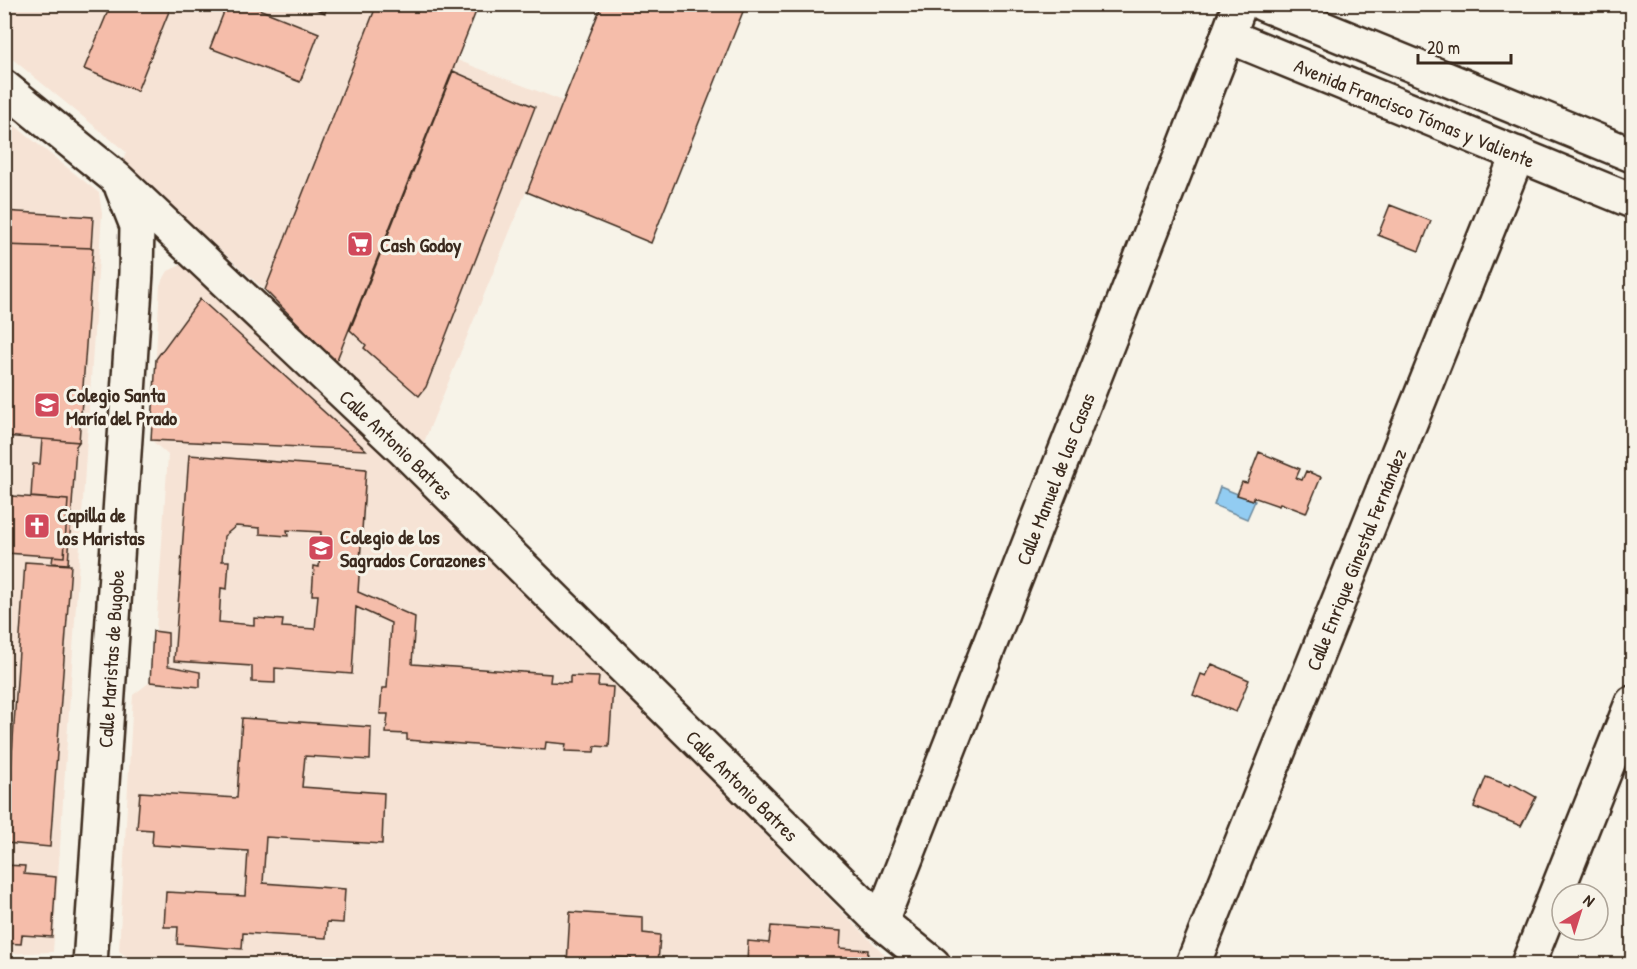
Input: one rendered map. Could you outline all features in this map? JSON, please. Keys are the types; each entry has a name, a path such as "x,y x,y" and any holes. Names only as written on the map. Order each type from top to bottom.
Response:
{"street":[{"path":"1228,36 1240,4"},
{"path":"1263,4 1632,155"},
{"name":"Avenida Francisco Tómas y Valiente","path":"1228,36 1632,201"},
{"name":"Calle Manuel de las Casas","path":"881,922 1228,36"},
{"name":"Calle Antonio Batres","path":"4,87 116,178 404,450 881,922 933,964"},
{"name":"Calle Enrique Ginestal Fernández","path":"1193,964 1518,154"},
{"name":"Calle Maristas de Bugobe","path":"90,964 138,226 128,196 116,178"},
{"path":"1528,964 1632,703"}],"shaded area":[{"name":"Cash Godoy","path":"4,5 479,5 457,60 563,101 422,447 265,290 122,162 126,152 5,53"},
{"name":"Colegio Santa María del Prado","path":"4,117 99,193 102,213 53,952 5,954"},
{"name":"Colegio de los Sagrados Corazones","path":"181,265 190,266 398,466 894,964 136,964 119,951 133,695 150,682 153,631 156,631 168,455 151,440 160,285 168,271"}],"water":[{"path":"1220,487 1255,501 1247,519 1214,505"}],"building":[{"path":"111,4 172,4 137,91 84,69"},
{"path":"227,4 246,4 319,33 300,82 210,48"},
{"path":"304,4 328,4 325,13"},
{"path":"377,4 479,4 336,362 265,290"},
{"path":"602,4 746,4 651,243 527,192"},
{"path":"453,71 535,107 426,387 419,396 364,348 366,345 350,330"},
{"path":"1390,205 1431,221 1419,251 1378,235"},
{"path":"4,211 93,217 91,248 4,245"},
{"path":"4,245 93,248 79,442 4,436"},
{"path":"200,299 366,450 151,440 156,359"},
{"path":"42,439 79,442 76,446 68,564 52,563 53,556 64,557 68,500 31,497 33,464 40,464"},
{"path":"1259,452 1300,469 1296,478 1302,480 1306,471 1321,477 1306,513 1280,503 1279,506 1253,497 1253,500 1237,495 1242,482 1247,483"},
{"path":"189,455 366,469 358,592 415,617 412,664 551,674 550,682 570,683 570,676 599,677 598,686 613,687 609,747 595,746 594,752 565,751 566,744 546,742 545,750 407,740 407,734 386,733 388,714 380,714 382,688 387,688 391,623 356,607 352,674 275,668 275,683 252,682 252,666 174,661","holes":["236,526 260,528 260,534 288,536 287,530 321,532 319,567 314,566 312,595 318,595 315,629 282,627 283,620 254,618 254,625 219,622 221,588 227,589 229,561 222,561 224,536"]},
{"name":"Capilla de los Maristas","path":"11,496 68,500 64,557 6,553"},
{"path":"25,562 71,565 50,847 6,843"},
{"path":"153,631 168,633 168,666 200,672 200,687 150,682"},
{"path":"1212,664 1249,680 1236,712 1193,695 1201,674 1206,676"},
{"path":"242,718 371,727 370,760 305,756 302,787 384,793 382,844 266,837 263,883 345,889 343,923 327,922 326,938 243,933 242,949 177,944 178,927 164,927 166,892 245,896 248,851 152,845 153,830 137,829 140,792 237,798"},
{"path":"1486,777 1510,786 1511,783 1536,797 1521,826 1474,807"},
{"path":"4,865 25,866 24,874 56,877 52,937 22,935 21,944 4,943"},
{"path":"570,912 643,917 643,933 660,935 658,964 633,964 631,958 611,957 608,964 567,964"},
{"path":"771,926 841,931 840,948 868,950 867,964 747,964 748,941 769,943"}],"place":[{"name":"Cash Godoy","path":"360,244"},
{"name":"Colegio Santa María del Prado","path":"47,405"},
{"name":"Capilla de los Maristas","path":"37,526"},
{"name":"Colegio de los Sagrados Corazones","path":"321,548"}]}
